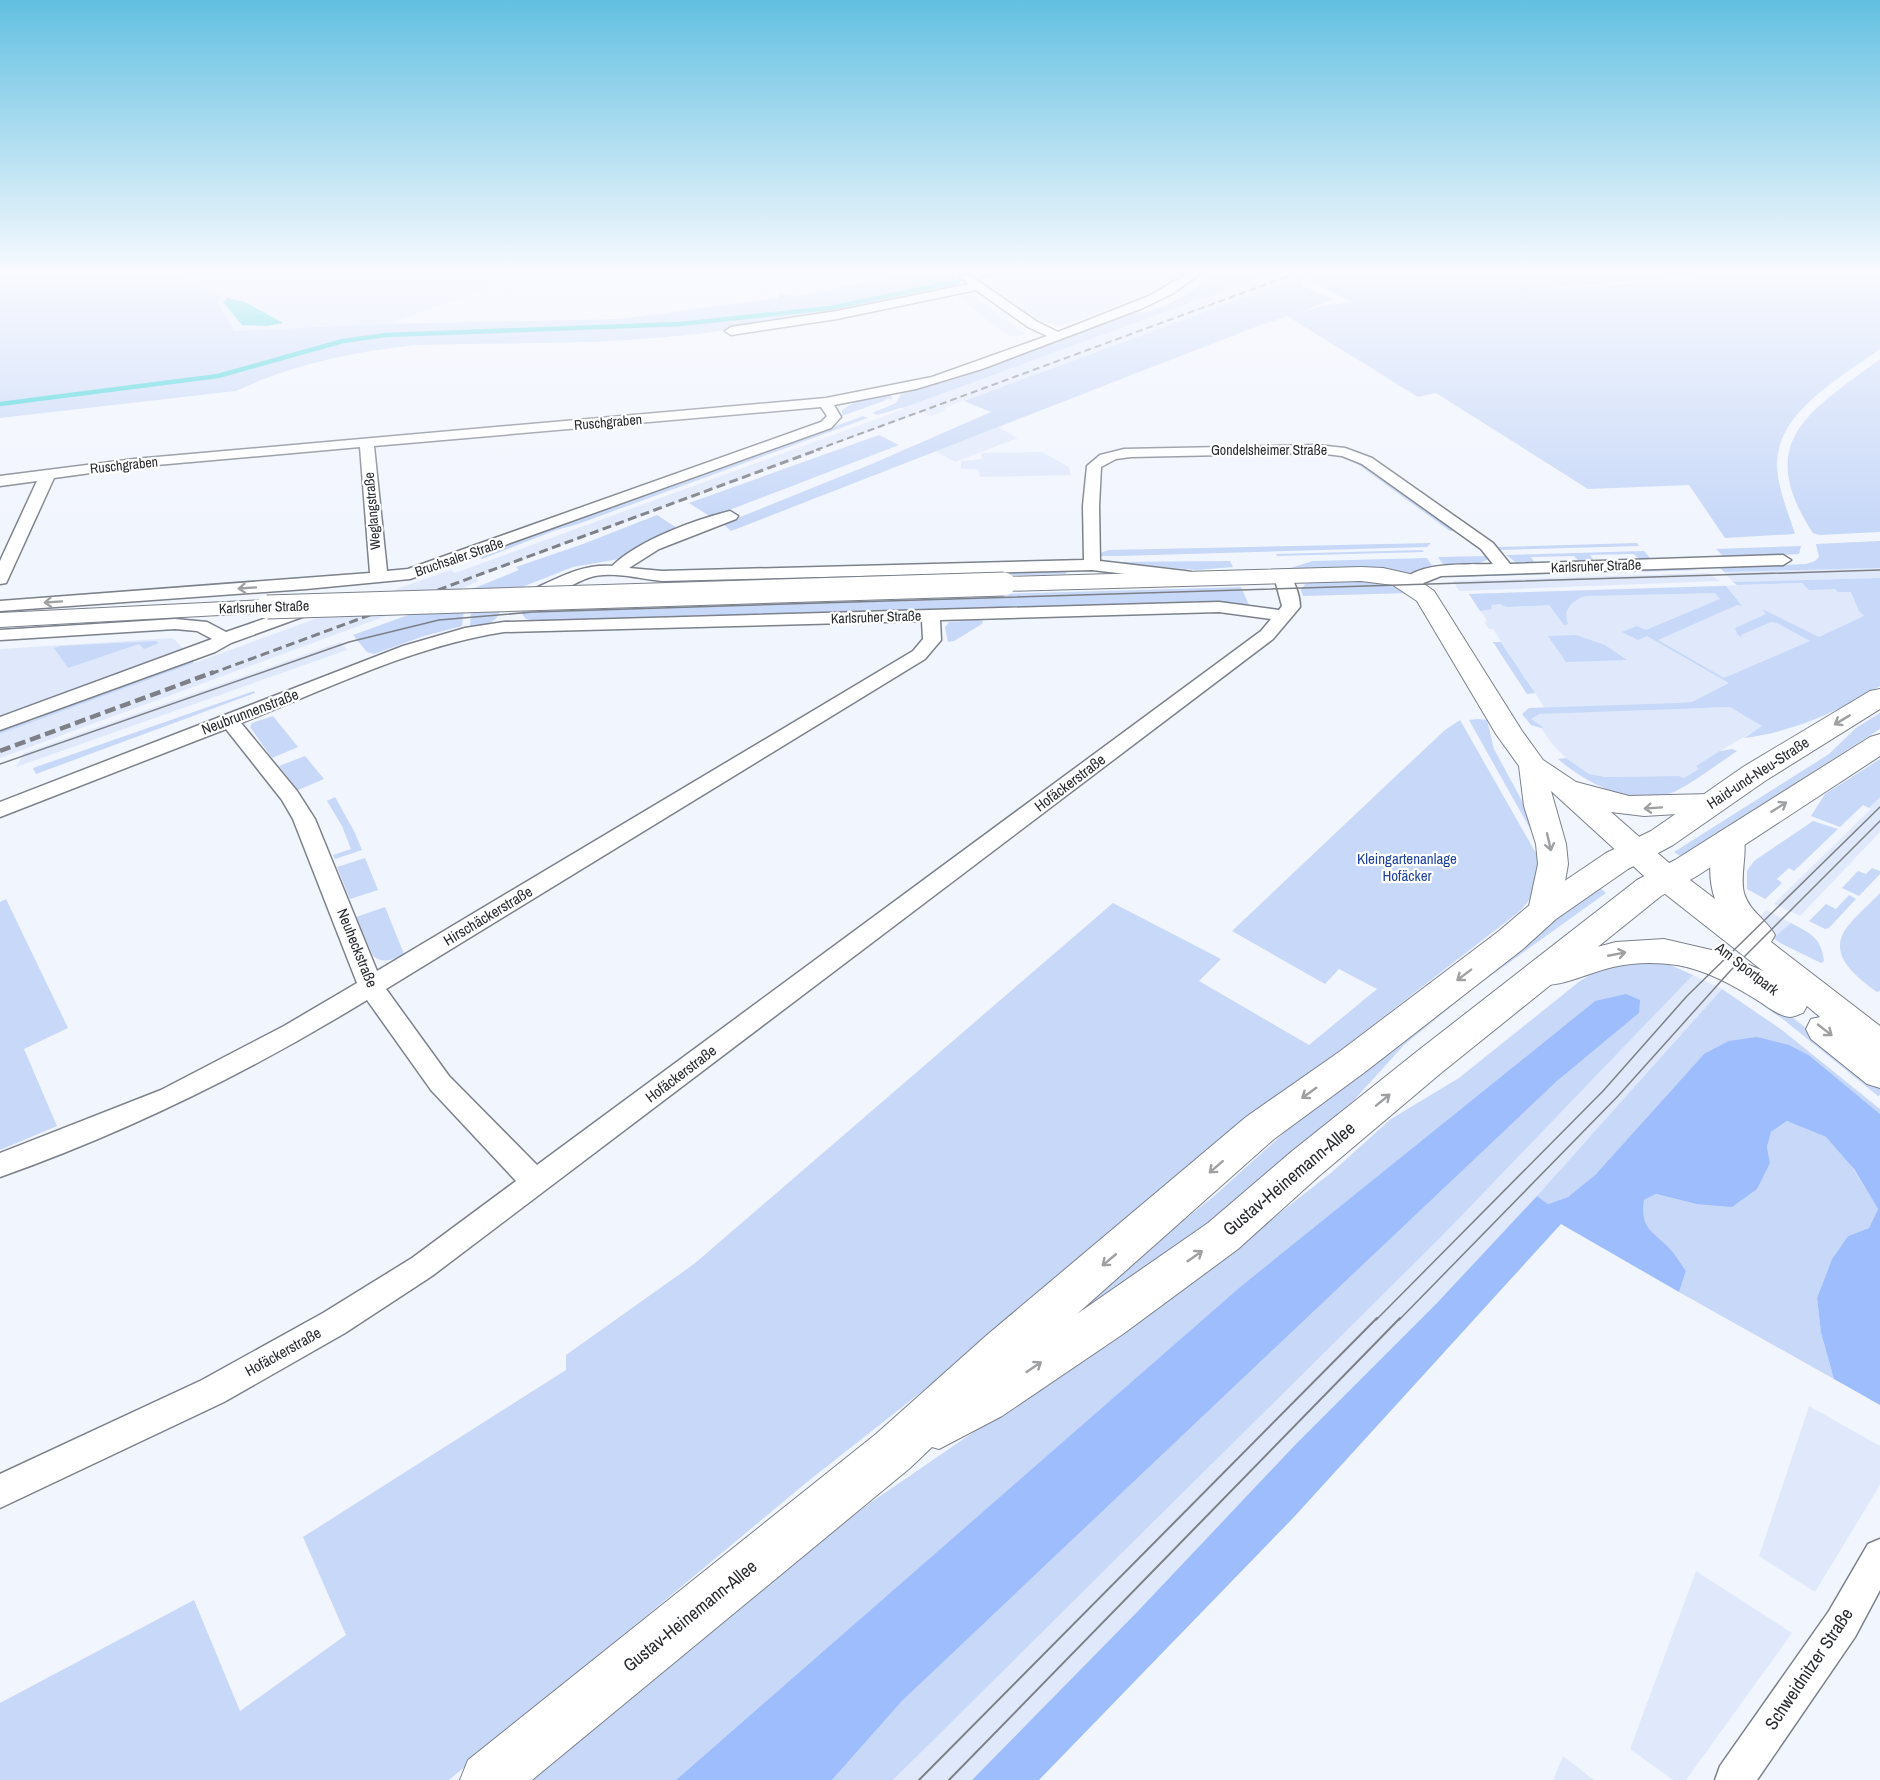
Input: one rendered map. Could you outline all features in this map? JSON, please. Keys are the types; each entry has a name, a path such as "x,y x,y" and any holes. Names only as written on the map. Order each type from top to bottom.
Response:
{"main road":[{"name":"Haid-und-Neu-Straße","path":"1628,856 1662,838 1711,803 1880,697"},
{"path":"1657,883 1880,743"},
{"name":"Gustav-Heinemann-Allee","path":"488,1780 893,1451 1004,1350 1260,1128 1352,1062 1511,940 1544,911 1628,856"},
{"name":"Gustav-Heinemann-Allee","path":"893,1451 986,1400 1223,1236 1323,1149 1657,883"}],"street":[{"name":"Ruschgraben","path":"0,481 134,463 826,402 935,380 999,357"},
{"name":"Bruchsaler Straße","path":"0,724 339,598 379,577 427,570 826,425 834,417 826,402"},
{"name":"Weglangstraße","path":"367,444 379,577"},
{"name":"Gondelsheimer Straße","path":"1092,565 1090,506 1094,466 1105,457 1122,453 1144,452 1317,449 1344,452 1366,460 1487,546 1506,569"},
{"path":"0,579 48,474"},
{"path":"618,570 623,563 644,550 730,516"},
{"name":"Karlsruher Straße","path":"0,620 322,604 1282,576 1369,574 1410,582 1433,572 1783,560"},
{"name":"Karlsruher Straße","path":"504,627 515,608 532,597 582,574 599,570 618,570 662,576 1092,565 1208,579"},
{"path":"1282,576 1292,605 1284,616"},
{"name":"Karlsruher Straße","path":"0,606 379,577"},
{"path":"1410,582 1421,590 1433,606 1510,734 1543,778 1561,811 1628,856"},
{"name":"Karlsruher Straße","path":"504,627 1219,607 1284,616"},
{"name":"Hirschäckerstraße","path":"0,1165 170,1097 293,1033 371,987 919,655 932,640 931,615"},
{"name":"Hofäckerstraße","path":"0,1491 213,1391 326,1328 422,1267 1267,635 1284,616"},
{"name":"Karlsruher Straße","path":"0,635 175,624 201,626 225,639"},
{"name":"Neubrunnenstraße","path":"0,810 434,641 504,627"},
{"name":"Neuheckstraße","path":"230,721 290,796 304,819 371,987 440,1083 536,1183"},
{"path":"1543,778 1598,799 1629,807 1654,808 1673,804 1711,803"},
{"path":"1543,778 1539,806 1551,844 1553,864 1544,911"},
{"path":"1730,839 1725,866 1727,893 1741,917 1763,938 1791,990"},
{"name":"Am Sportpark","path":"1628,856 1657,883 1791,990 1880,1074"},
{"path":"1541,974 1579,966 1616,954 1635,951 1672,951 1720,964 1791,990"},
{"name":"Am Sportpark","path":"1791,990 1880,1045"},
{"name":"Schweidnitzer Straße","path":"1734,1780 1842,1624 1880,1556"}],"shaded area":[{"path":"1030,357 1082,357 1029,377 1027,381 1004,386 944,408 946,410 931,416 923,412 476,577 479,581 465,587 0,758 0,734 405,586 451,570 455,573 904,409 900,407"},
{"path":"998,427 1018,438 955,462 935,451"},
{"path":"1042,452 1069,467 1071,475 980,477 978,469 961,469 961,461 982,459 981,453"},
{"path":"1880,568 1880,578 1733,582 1724,572"},
{"path":"1708,573 1720,581 1459,591 1453,581"},
{"path":"1803,583 1806,587 1856,584 1875,619 1700,708 1730,707 1763,726 1720,751 1700,769 1684,778 1679,776 1606,777 1589,774 1566,758 1552,744 1542,727 1530,719 1548,713 1493,629 1489,629 1484,622 1487,621 1469,594"},
{"path":"173,638 184,649 0,717 0,649"},
{"path":"341,642 347,650 16,767 24,753"},
{"path":"1880,797 1880,832 1800,916 1774,904 1871,809 1869,808"},
{"path":"1766,910 1791,923 1773,938 1756,920"},
{"path":"1693,975 1722,989 1551,1182 1436,1304 1295,1445 1138,1611 972,1780 893,1780 1442,1236"},
{"path":"1626,994 1640,1000 1639,1013 1556,1082 902,1701 832,1780 676,1780 1240,1287 1595,1001"},
{"path":"1757,1037 1789,1045 1810,1056 1880,1114 1880,1405 1834,1379 1821,1333 1817,1298 1832,1259 1848,1236 1869,1228 1878,1209 1854,1169 1826,1137 1787,1121 1771,1132 1767,1147 1770,1163 1757,1189 1732,1207 1696,1204 1656,1194 1644,1200 1643,1211 1646,1225 1672,1251 1686,1271 1679,1292 1561,1224 1294,1517 1039,1780 972,1780 1138,1611 1295,1445 1436,1304 1537,1196 1548,1204 1568,1197 1595,1175 1704,1054 1729,1041"},
{"path":"1809,1406 1880,1446 1880,1485 1815,1592 1759,1556"},
{"path":"1696,1571 1792,1633 1686,1780 1673,1780 1630,1749"},
{"path":"1563,1756 1594,1780 1553,1780"}],"green space":[{"path":"0,357 338,357 280,373 236,391 0,418"},
{"path":"1014,357 1042,357 911,405 877,415 872,413 896,403 901,394 962,377"},
{"path":"1083,357 1178,357 731,531 723,524 874,463 991,412 964,401"},
{"path":"1353,357 1869,357 1831,384 1800,411 1788,427 1780,444 1777,463 1779,481 1795,534 1725,538 1689,485 1588,489 1436,393 1418,397"},
{"path":"1880,359 1880,532 1819,535 1813,533 1796,501 1788,474 1789,451 1798,431 1812,412"},
{"path":"890,395 893,399 886,399 842,416 842,410 856,401"},
{"path":"863,416 868,418 556,530 482,559 478,556"},
{"path":"879,435 899,445 711,517 689,503"},
{"path":"1361,462 1455,531 1450,531 1356,463"},
{"path":"657,515 680,530 630,551 619,559 573,567 522,587 472,589 519,570 516,567"},
{"path":"1880,541 1880,568 1724,572 1720,568 1806,564 1819,557 1816,544"},
{"path":"1431,543 1427,547 1119,556 1098,556 1097,554 1109,550"},
{"path":"1637,543 1639,546 1499,550 1496,547"},
{"path":"1801,546 1799,554 1725,558 1716,549"},
{"path":"1422,550 1424,552 1277,556 1276,554"},
{"path":"1644,551 1652,560 1640,560 1634,554 1590,555 1595,562 1580,562 1574,556 1531,557 1535,564 1518,564 1506,555"},
{"path":"1488,556 1487,560 1473,565 1444,566 1438,557"},
{"path":"1427,558 1433,567 1408,573 1384,568 1284,570 1313,561"},
{"path":"1230,561 1233,567 1197,570 1109,562"},
{"path":"1667,568 1699,570 1456,577 1453,575"},
{"path":"1067,570 1066,574 741,583 741,579"},
{"path":"1880,578 1880,686 1815,719 1781,731 1744,738 1762,726 1730,707 1540,714 1531,719 1543,727 1541,728 1531,725 1522,714 1529,708 1692,702 1729,683 1647,636 1638,640 1622,632 1637,626 1646,630 1720,599 1715,593 1586,596 1576,600 1570,606 1566,614 1568,624 1564,625 1549,605 1507,607 1500,604 1491,605 1492,609 1480,611 1469,594 1726,586 1742,606 1737,605 1658,640 1724,678 1810,641 1771,622 1741,635 1742,638 1737,634 1735,628 1766,614 1762,609 1819,637 1864,616 1859,611 1851,592 1838,592 1835,589 1809,590 1802,583 1737,585 1733,582"},
{"path":"1386,581 1411,593 1303,596 1301,590 1305,584 1313,582"},
{"path":"1241,587 1249,605 1223,602 535,621 526,619 522,614 523,608"},
{"path":"464,609 462,626 424,636 374,654 367,652 353,635 411,614"},
{"path":"471,609 500,610 493,621 484,625 470,626"},
{"path":"983,621 982,624 954,641 948,642 945,627 949,622"},
{"path":"1576,635 1605,645 1627,660 1566,662 1548,636"},
{"path":"156,641 159,643 144,649 139,644 68,668 54,648 61,646"},
{"path":"1493,642 1501,642 1535,693 1527,694"},
{"path":"189,658 194,663 0,734 0,731 19,722 31,721 78,701 84,701 178,666 180,662"},
{"path":"254,691 255,693 36,774 33,768"},
{"path":"1880,713 1880,729 1680,856 1674,852 1829,754 1856,728"},
{"path":"273,716 298,747 272,758 250,727 252,723"},
{"name":"Kleingartenanlage Hofäcker","path":"1460,720 1537,855 1545,858 1535,893 1520,911 1272,1103 944,1374 807,1482 449,1780 0,1780 0,1703 194,1600 240,1711 346,1635 303,1537 566,1370 566,1355 694,1264 1113,903 1221,959 1199,981 1309,1045 1377,989 1339,969 1325,984 1232,931 1445,730"},
{"path":"1469,720 1487,720 1494,749 1528,812 1537,841"},
{"path":"1732,749 1737,751 1682,788 1659,796 1644,798 1628,796 1597,785 1558,759 1566,758 1589,774 1606,777 1679,776 1684,778 1699,769 1696,766 1720,751"},
{"path":"305,756 324,779 298,790 279,766"},
{"path":"1880,759 1880,797 1869,808 1863,805 1840,827 1811,816 1825,794"},
{"path":"335,797 362,850 335,859 333,855 351,849 342,826 327,801"},
{"path":"1813,821 1838,829 1794,871 1789,868 1777,879 1782,883 1765,899 1747,889 1747,871 1754,861"},
{"path":"365,858 378,890 350,899 337,867"},
{"path":"1872,868 1880,871 1880,874 1859,896 1842,888 1858,871 1866,874"},
{"path":"1600,888 1606,893 1475,987 1404,1045 1355,1099 1240,1202 1059,1331 1049,1327 1213,1197 1327,1094 1472,980"},
{"path":"1880,893 1880,991 1877,992 1850,969 1844,961 1840,945 1844,931"},
{"path":"1849,895 1856,899 1829,928 1825,929 1809,921 1826,904 1836,909"},
{"path":"6,899 68,1028 24,1049 57,1126 0,1150 0,902"},
{"path":"385,907 404,954 384,960 373,956 356,917"},
{"path":"1791,923 1818,941 1824,961 1821,963 1773,938"},
{"path":"1667,958 1670,965 1693,975 1442,1236 893,1780 832,1780 902,1701 1556,1082 1639,1013 1595,1001 1240,1287 676,1780 530,1780 764,1585 870,1503 1187,1286 1332,1172 1391,1119 1459,1078 1580,981 1612,962"},
{"path":"1734,986 1783,1010 1880,1086 1880,1095 1878,1096 1784,1020"},
{"path":"1722,989 1782,1030 1880,1109 1880,1114 1810,1056 1704,1054 1595,1175 1568,1197 1548,1204 1537,1196"},
{"path":"1787,1121 1826,1137 1851,1165 1878,1209 1869,1228 1848,1236 1832,1259 1817,1298 1821,1333 1834,1379 1679,1292 1686,1271 1672,1251 1649,1230 1644,1219 1644,1200 1656,1194 1696,1204 1770,1163 1767,1147 1771,1132"}],"waterway":[{"path":"0,404 218,376 286,357"}],"tram line":[{"path":"0,764 349,642 439,620 533,612 1880,570"},
{"path":"1376,1320 1603,1091 1687,996 1880,807"},
{"path":"1399,1320 1618,1096 1731,970 1880,821"},
{"path":"919,1780 1377,1318"},
{"path":"949,1780 1400,1318"}],"railway":[{"path":"816,450 1068,357"},
{"path":"210,674 820,449"},
{"path":"0,751 214,672"}]}
